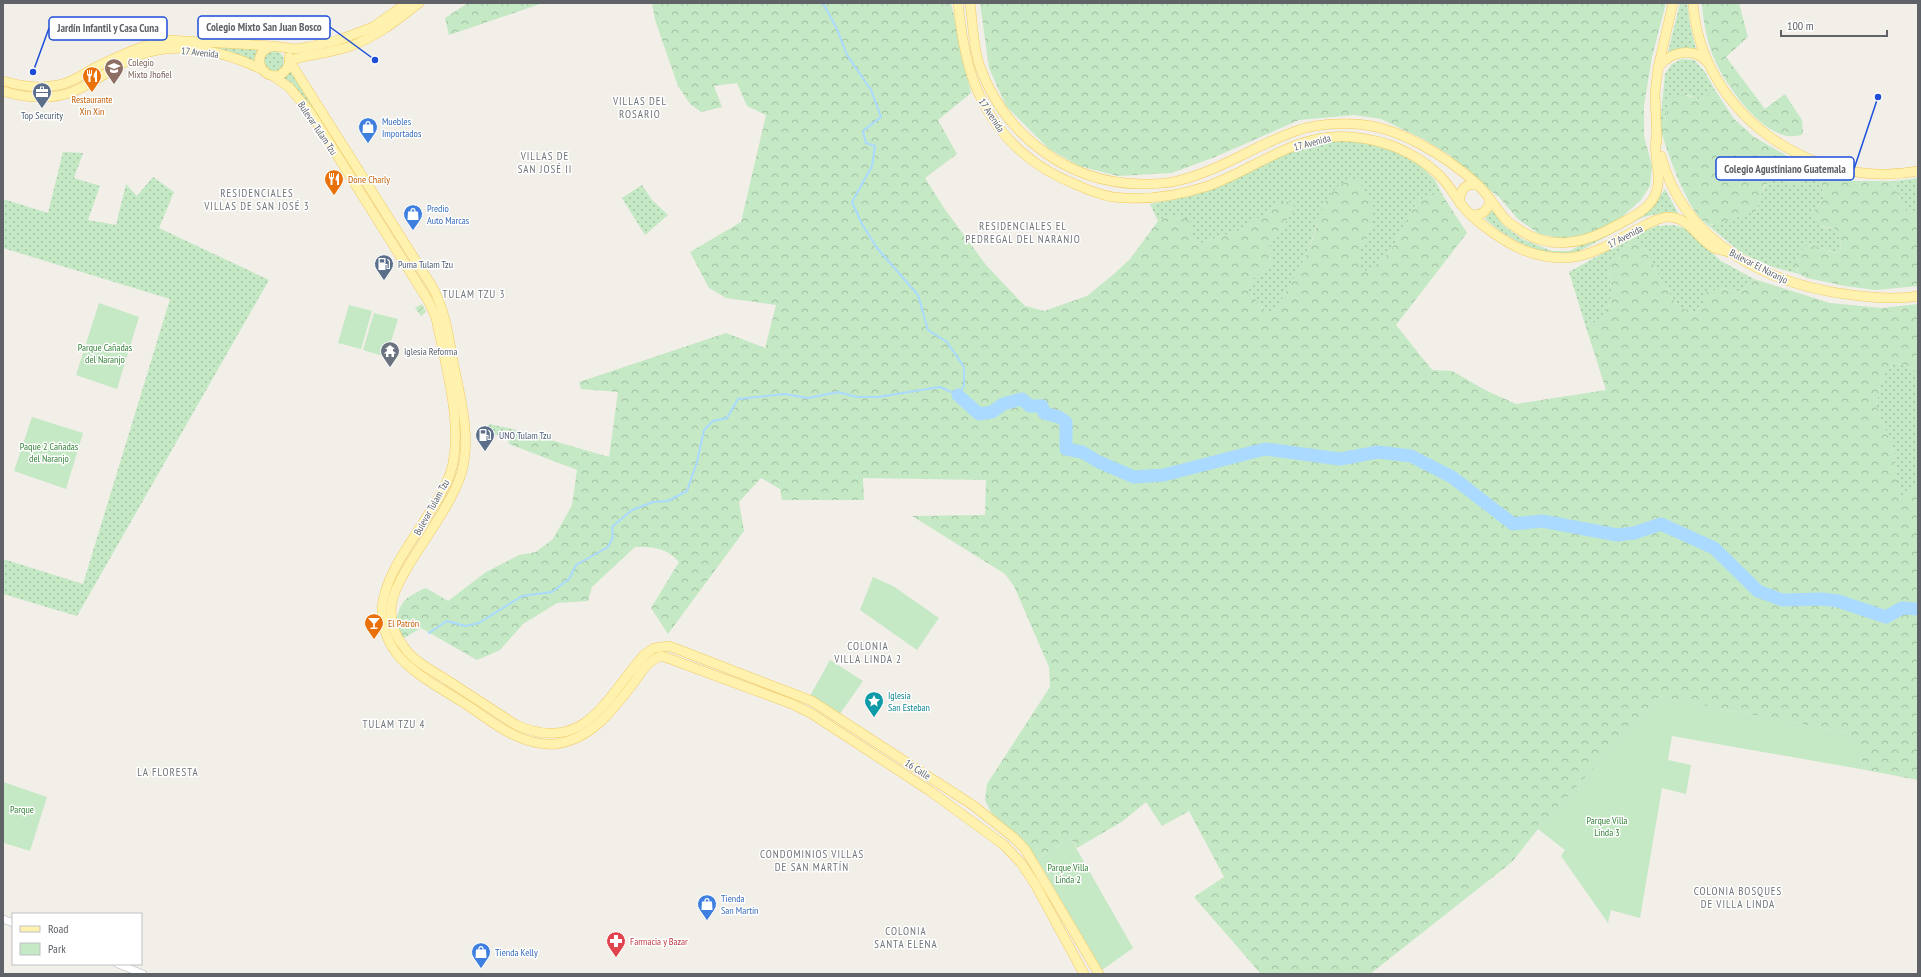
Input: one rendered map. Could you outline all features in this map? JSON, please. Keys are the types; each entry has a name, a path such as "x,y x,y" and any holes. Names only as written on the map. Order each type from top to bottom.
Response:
{"main road":[{"path":"282,47 286,51 290,61 286,71 278,76 273,76 265,72 260,64 263,50 272,46 282,47 296,49 309,47 356,34 386,19 407,3"},
{"path":"290,61 347,47 367,39 391,24 419,3"},
{"name":"17 Avenida","path":"958,3 967,56 973,79 980,96 1002,131 1019,150 1041,168 1094,192 1112,197 1138,198 1164,197 1188,192 1211,185 1299,144 1323,137 1338,136 1376,141 1411,153 1440,175 1460,203 1470,214 1493,232 1521,249 1548,258 1574,258 1592,252 1656,220 1668,217 1680,219 1714,248 1728,252"},
{"name":"17 Avenida","path":"970,3 979,64 997,102 1012,122 1038,147 1064,166 1090,176 1125,184 1161,184 1177,181 1219,167 1250,150 1298,130 1337,124 1356,124 1377,127 1420,144 1464,173 1478,185 1508,222 1531,237 1562,244 1577,242 1597,236 1643,210 1656,196 1659,184 1655,148 1656,136"},
{"name":"Bulevar El Naranjo","path":"1673,3 1658,68 1655,93 1656,136 1666,177 1684,208 1693,219 1728,252 1773,276 1822,292 1878,298 1907,298 1918,296"},
{"path":"1693,3 1702,49 1727,97 1749,121 1773,140 1814,160 1850,170 1889,174 1918,171"},
{"name":"17 Avenida","path":"3,81 13,84 42,87 58,85 70,82 122,55 153,43 168,40 272,46"},
{"name":"17 Avenida","path":"3,91 26,96 51,97 72,92 144,54 173,49 209,51 223,54 262,68"},
{"path":"1658,68 1664,60 1673,54 1684,52 1703,58 1709,65"},
{"name":"Bulevar Tulam Tzu","path":"290,61 433,288 445,316 460,392 466,439 466,455 462,473 451,497 402,577 394,594 391,609 392,620 397,636 404,648 423,664 521,727 544,734 559,734 572,730 591,720 644,655 654,648 669,646"},
{"name":"Bulevar Tulam Tzu","path":"273,76 289,87 310,112 429,302 436,318 456,422 456,432 450,474 385,590 383,619 389,642 398,656 412,668 514,735 527,741 554,744 568,742 581,736 601,722 651,660 662,656"},
{"path":"1460,203 1460,194 1464,187 1472,184 1478,185"},
{"path":"1470,214 1480,214 1484,212 1489,205 1490,199"},
{"path":"397,252 407,247"},
{"name":"16 Calle","path":"669,646 812,701 974,806 1013,836 1025,849 1099,974"},
{"name":"16 Calle","path":"662,656 792,704 812,714 974,822 1004,845 1021,863 1035,884 1084,974"},
{"path":"449,693 450,688 455,684"},
{"path":"462,702 466,698 466,692"}],"street":[{"path":"120,965 143,974"}],"green space":[{"path":"468,3 543,3 449,35 445,18"},
{"path":"652,3 951,3 971,93 938,120 957,154 925,178 944,208 986,265 1025,306 1044,311 1087,296 1130,259 1158,221 1170,214 1190,220 1192,241 1201,243 1246,228 1280,202 1291,202 1295,208 1270,245 1271,266 1255,276 1247,289 1267,313 1276,309 1300,267 1312,241 1323,207 1328,197 1336,188 1346,182 1359,178 1371,203 1373,224 1360,250 1360,274 1377,264 1390,252 1416,203 1430,193 1443,196 1467,233 1396,325 1432,370 1452,371 1485,390 1516,404 1606,390 1585,324 1598,322 1610,303 1611,285 1608,269 1618,252 1633,240 1643,243 1658,274 1677,306 1696,313 1704,302 1706,292 1723,288 1741,292 1754,279 1830,303 1882,308 1918,304 1918,374 1912,368 1895,362 1883,376 1876,405 1894,452 1901,502 1918,482 1918,780 1866,770 1849,733 1659,697 1538,829 1512,862 1370,974 1261,974 1194,897 1224,877 1189,811 1162,826 1146,802 1123,821 1077,848 1071,839 1037,859 996,823 985,800 987,784 1050,687 1049,667 1014,586 1005,574 912,516 985,515 986,480 863,478 864,500 782,500 780,489 761,478 739,502 744,531 668,634 651,608 679,562 669,553 659,549 635,547 592,587 588,601 557,603 523,624 500,650 477,660 421,628 404,638 395,626 401,606 407,598 426,588 448,601 486,572 519,555 536,552 553,539 572,505 577,470 509,444 513,429 609,457 618,392 581,389 579,382 726,333 765,348 776,305 726,298 709,288 690,252 741,222 766,115 747,106 737,83 714,86 722,107 701,112 690,104 678,86 655,20"},
{"path":"980,3 1666,3 1652,57 1644,105 1644,136 1652,166 1650,186 1640,201 1615,223 1592,237 1564,239 1539,234 1518,219 1499,197 1463,170 1451,156 1423,139 1381,119 1354,115 1299,120 1215,157 1172,173 1118,176 1079,166 1049,149 1006,106 989,68"},
{"path":"1680,3 1687,3 1690,25 1696,49 1682,48 1668,52"},
{"path":"1702,3 1739,3 1748,37 1726,57 1765,109 1785,94 1802,120 1803,134 1790,136 1776,132 1762,123 1737,97 1713,56 1703,17"},
{"path":"208,46 263,49 258,64"},
{"path":"274,51 281,54 284,61 281,68 274,71 267,68 264,61 267,54"},
{"path":"1682,59 1694,60 1705,72 1715,90 1701,100 1688,95 1668,101 1665,122 1660,127 1665,74 1672,64"},
{"path":"290,67 322,117 320,118 279,77"},
{"path":"1715,90 1734,119 1754,137 1808,168 1810,172 1804,182 1789,184 1779,178 1772,179 1764,186 1756,211 1718,223 1709,224 1694,210 1686,197 1667,150 1660,127 1665,122 1668,101 1672,98 1676,96 1684,96 1701,100"},
{"path":"1352,139 1386,146 1418,163 1435,180 1443,196 1430,193 1416,203 1390,252 1377,264 1360,275 1360,250 1373,224 1318,221 1308,251 1296,275 1276,309 1267,313 1247,289 1255,276 1271,266 1270,245 1295,208 1280,202 1246,228 1201,243 1192,241 1170,214 1158,221 1150,204 1186,197 1312,142"},
{"path":"63,152 83,153 74,178 100,186 88,220 116,225 126,184 137,196 153,177 174,192 159,228 269,280 77,616 3,594 3,559 83,584 170,299 3,248 3,199 48,213"},
{"path":"1808,168 1819,172 1824,197 1813,213 1823,227 1834,228 1838,234 1841,247 1840,254 1809,244 1802,251 1796,270 1799,274 1773,267 1743,254 1704,222 1711,225 1756,211 1763,190 1769,181 1774,179 1781,180 1789,184 1810,172"},
{"path":"1819,172 1856,181 1894,181 1896,191 1903,207 1909,214 1918,210 1918,286 1876,290 1845,286 1807,278 1799,274 1793,262 1804,247 1809,244 1839,254 1841,247 1838,234 1834,228 1820,225 1813,213 1824,197"},
{"path":"1918,178 1918,210 1909,214 1899,199 1894,181"},
{"path":"642,185 652,200 668,215 645,235 622,198"},
{"path":"1665,189 1678,213 1657,214 1643,217 1572,255 1552,256 1520,243 1500,231 1485,219 1492,210 1503,225 1522,239 1552,251 1570,251 1654,204"},
{"path":"1673,225 1685,228 1721,261 1754,279 1741,292 1723,288 1704,302 1696,313 1677,306 1658,274 1643,243 1608,269 1611,285 1610,303 1598,322 1585,324 1569,272 1639,233 1657,226"},
{"name":"Parque Cañadas del Naranjo","path":"99,303 139,317 117,389 76,375"},
{"path":"422,304 426,312 421,316 415,308"},
{"path":"349,305 372,311 361,349 338,343"},
{"path":"374,313 398,319 386,357 363,350"},
{"path":"1895,362 1912,368 1918,374 1918,482 1901,503 1894,452 1876,405 1883,376"},
{"name":"Paque 2 Cañadas del Naranjo","path":"32,417 83,433 66,489 14,471"},
{"name":"UNO Tulam Tzu","path":"489,424 513,429 509,444 505,433 498,435 487,434 485,430 487,430"},
{"path":"873,577 893,586 939,618 917,650 860,610"},
{"path":"830,660 863,681 839,715 810,696"},
{"name":"Parque Villa Linda 3","path":"1659,697 1849,733 1866,770 1672,736 1668,760 1691,765 1686,794 1662,788 1640,918 1611,910 1608,923 1561,856 1565,850 1538,829"},
{"name":"Parque","path":"3,782 47,797 30,851 4,843 3,846"},
{"name":"Parque Villa Linda 2","path":"1071,839 1133,948 1102,970 1037,859"}],"waterway":[{"path":"429,633 447,621 465,626 479,623 522,596 552,592 569,579 576,565 608,547 613,537 612,527 632,510 653,502 668,501 687,491 697,462 704,430 713,421 727,418 738,399 785,394 808,398 838,392 857,397 878,397 940,387 958,395 964,385 964,367 947,342 928,330 918,295 877,248 862,224 852,202 872,166 875,146 866,143 863,131 881,117 871,90 847,55 837,29 823,3"},
{"path":"958,395 979,414 992,412 1003,404 1022,399 1030,406 1042,406 1044,413 1059,417 1066,422 1066,449 1082,452 1099,462 1134,477 1164,475 1265,449 1340,459 1378,452 1411,456 1452,477 1513,524 1542,521 1617,535 1634,533 1661,524 1714,548 1758,591 1782,600 1822,599 1838,601 1886,617 1902,608 1918,609"}],"place":[{"name":"Colegio Mixto San Juan Bosco","path":"375,60"},
{"name":"Jardín Infantil y Casa Cuna","path":"33,72"},
{"name":"Colegio Mixto Jhofiel","path":"114,85"},
{"name":"Restaurante Xin Xin","path":"92,93"},
{"name":"Colegio Agustiniano Guatemala","path":"1878,97"},
{"name":"Top Security","path":"42,109"},
{"name":"Muebles Importados","path":"368,144"},
{"name":"Done Charly","path":"334,196"},
{"name":"Predio Auto Marcas","path":"413,231"},
{"name":"Puma Tulam Tzu","path":"384,281"},
{"name":"Iglesia Reforma","path":"390,368"},
{"name":"UNO Tulam Tzu","path":"485,452"},
{"name":"El Patrón","path":"374,640"},
{"name":"Iglesia San Esteban","path":"874,718"},
{"name":"Tienda San Martín","path":"707,921"},
{"name":"Farmacia y Bazar","path":"616,958"},
{"name":"Tienda Kelly","path":"481,969"}],"district":[{"name":"VILLAS DEL ROSARIO","path":"640,107"},
{"name":"VILLAS DE SAN JOSÉ II","path":"545,162"},
{"name":"RESIDENCIALES VILLAS DE SAN JOSÉ 3","path":"257,199"},
{"name":"RESIDENCIALES EL PEDREGAL DEL NARANJO","path":"1023,232"},
{"name":"TULAM TZU 3","path":"474,294"},
{"name":"COLONIA VILLA LINDA 2","path":"868,652"},
{"name":"TULAM TZU 4","path":"394,724"},
{"name":"LA FLORESTA","path":"168,772"},
{"name":"CONDOMINIOS VILLAS DE SAN MARTÍN","path":"812,860"},
{"name":"COLONIA BOSQUES DE VILLA LINDA","path":"1738,897"},
{"name":"COLONIA SANTA ELENA","path":"906,937"}]}
